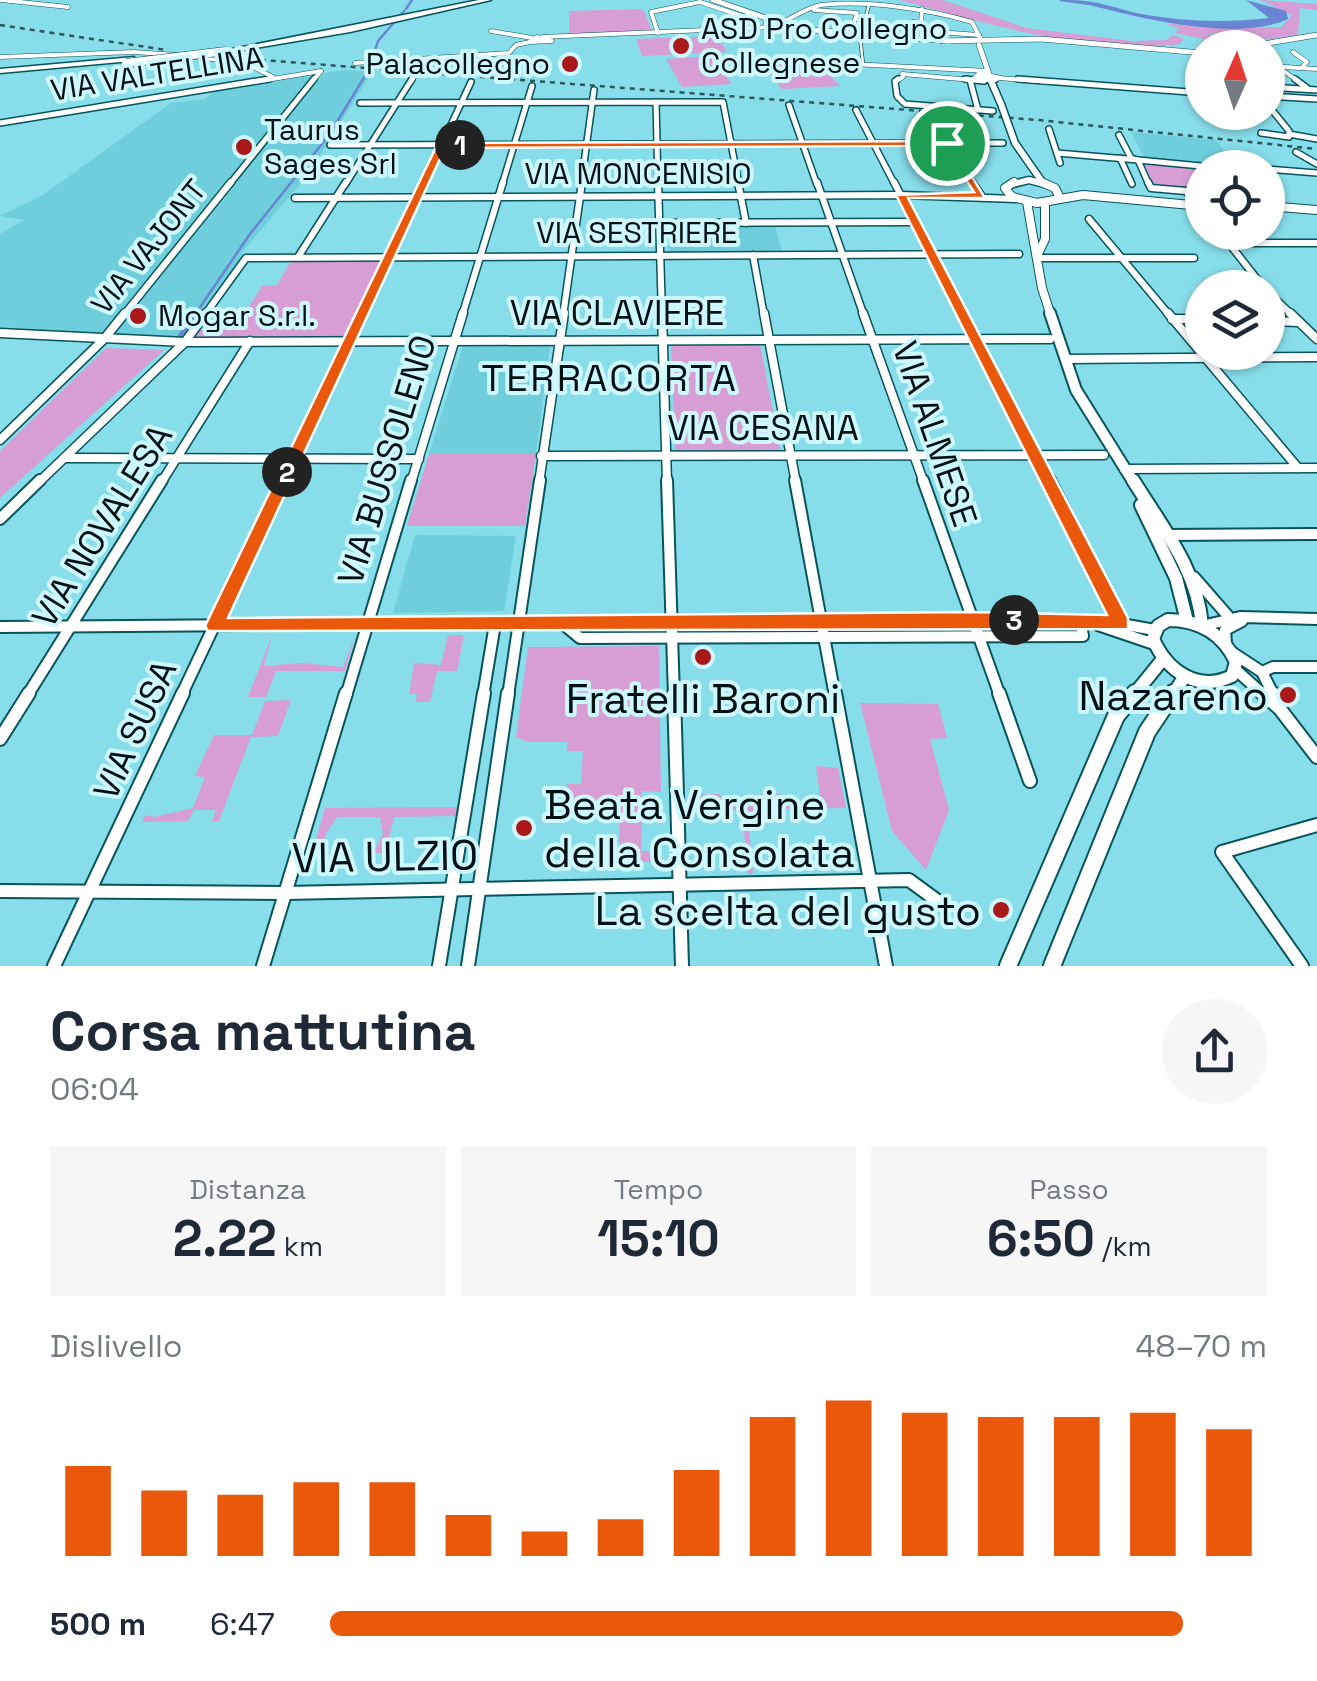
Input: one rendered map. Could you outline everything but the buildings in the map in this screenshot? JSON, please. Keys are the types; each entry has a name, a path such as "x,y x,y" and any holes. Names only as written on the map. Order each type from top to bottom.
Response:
{"highway":[{"path":"228,48 473,0"},
{"path":"0,72 76,69 350,30 488,0"},
{"path":"0,72 128,61"}],"street":[{"path":"0,0 68,7"},
{"path":"714,0 769,24"},
{"path":"658,34 651,12 696,2 752,19"},
{"path":"787,24 807,10 842,2 922,9 968,20 1016,143 1021,180"},
{"path":"863,64 861,35 870,5"},
{"path":"913,22 920,24 922,9"},
{"path":"807,10 822,11"},
{"path":"807,10 858,13 853,26"},
{"path":"355,63 509,53 516,45 542,37 658,34 769,24 943,41 1041,39 1185,52"},
{"path":"491,31 531,40 552,41 570,36"},
{"path":"924,31 958,34 979,41"},
{"path":"1285,40 1317,35"},
{"path":"542,37 552,41"},
{"path":"0,58 144,52 242,62 274,78"},
{"path":"1293,52 1307,62 1303,66"},
{"path":"852,64 962,69 989,76 1185,92"},
{"path":"901,66 903,77"},
{"path":"1285,67 1317,69"},
{"name":"VIA VALTELLINA","path":"0,123 321,72"},
{"name":"VIA VAJONT","path":"0,440 104,339 321,72"},
{"path":"1285,72 1317,95"},
{"path":"989,76 970,80 903,77 895,81 897,96 905,104 994,111"},
{"path":"298,258 414,77"},
{"path":"970,80 995,90"},
{"path":"970,80 978,110"},
{"name":"VIA SUSA","path":"54,966 471,82"},
{"name":"VIA BUSSOLENO","path":"264,966 532,86"},
{"path":"1285,88 1309,89"},
{"path":"468,966 541,456 562,341 594,90"},
{"path":"1285,96 1317,95"},
{"path":"656,102 682,966"},
{"path":"360,103 723,102 746,223"},
{"name":"VIA ALMESE","path":"789,105 1030,781"},
{"path":"856,110 1121,623"},
{"path":"926,114 982,196"},
{"path":"1049,128 1060,163"},
{"path":"1285,128 1289,134 1317,139"},
{"path":"1260,133 1288,137 1289,134"},
{"path":"1120,135 1130,158 1138,160"},
{"path":"330,145 1003,143"},
{"path":"1016,143 1044,183"},
{"path":"1296,152 1317,164"},
{"path":"1057,153 1185,164"},
{"path":"1120,158 1132,184"},
{"path":"1138,160 1151,188 1185,197"},
{"path":"1285,170 1317,173"},
{"path":"1185,200 1055,188 1021,180 1008,184 1006,191 1027,202 1045,204 1083,194 1185,200"},
{"path":"1055,188 1060,198"},
{"name":"VIA MONCENISIO","path":"982,196 1006,191"},
{"name":"VIA MONCENISIO","path":"295,198 1016,198"},
{"path":"1027,202 1037,257 1076,390 1161,535 1228,616"},
{"path":"1037,257 1044,239 1045,204"},
{"path":"1285,206 1317,213"},
{"path":"1089,219 1185,334"},
{"path":"660,223 916,222"},
{"path":"1285,243 1317,243"},
{"path":"1235,250 1250,270"},
{"name":"VIA SESTRIERE","path":"185,342 246,258 1019,254"},
{"path":"753,255 886,966"},
{"path":"1037,257 1194,258"},
{"path":"1285,308 1317,339"},
{"path":"1172,319 1185,319"},
{"path":"1285,322 1299,322"},
{"name":"VIA CLAVIERE","path":"0,333 185,342 1050,339"},
{"name":"VIA NOVALESA","path":"0,739 250,341"},
{"path":"0,519 185,342"},
{"path":"1285,357 1317,357"},
{"path":"1066,359 1185,358"},
{"path":"1216,370 1298,468"},
{"name":"VIA CESANA","path":"541,456 1104,455"},
{"path":"65,458 418,458"},
{"path":"1124,469 1317,468"},
{"path":"1161,535 1317,534"},
{"path":"1161,535 1195,623 1262,672 1280,709"},
{"path":"1192,575 1200,598 1195,623"},
{"path":"1008,966 1116,716 1168,620 1195,623 1228,616 1317,619"},
{"path":"1247,619 1225,630 1236,670 1280,709 1317,757"},
{"path":"562,623 580,638 826,638 1083,636 1080,620"},
{"path":"1080,620 1158,644"},
{"path":"0,626 1080,620 1121,623 1158,644 1185,676 1219,683 1236,670"},
{"path":"439,966 494,624"},
{"path":"1262,672 1273,667 1317,668"},
{"path":"1052,966 1147,732 1185,676"},
{"path":"1302,966 1222,852 1317,825"},
{"name":"VIA ULZIO","path":"0,891 286,893 909,880 943,905"}],"shaded area":[{"path":"899,0 943,0 1026,28 1132,41 1167,40 1172,35 1183,38 1181,44 1145,46 1073,41"},
{"path":"1071,0 1173,19 1269,18 1246,0 1286,11 1288,19 1239,29 1210,28 1150,19"},
{"path":"1260,0 1317,4 1317,10 1300,8 1298,35 1285,37 1285,30 1185,30 1185,35 1175,33 1179,28 1163,23 1210,28 1281,27 1292,15"},
{"path":"643,9 652,31 569,34 569,11"},
{"name":"ASD Pro Collegno Collegnese","path":"717,36 727,52 642,56 636,39"},
{"path":"712,56 732,84 682,87 666,59"},
{"path":"813,58 840,86 782,89 759,61"},
{"path":"346,70 372,72 307,176 242,252 240,265 187,341 0,332 0,234 24,220 0,216 43,195 171,103 205,99 219,87"},
{"path":"1131,132 1216,140 1223,150 1185,150 1185,163 1145,159"},
{"path":"1143,162 1185,165 1185,188 1154,185"},
{"path":"668,226 775,226 782,251 669,252"},
{"path":"292,259 384,259 346,336 195,338 200,330 235,329 262,286 277,285"},
{"path":"760,343 780,450 675,450 671,344"},
{"path":"463,346 550,346 536,454 429,454"},
{"path":"106,348 164,350 0,498 0,451"},
{"path":"429,454 536,454 525,526 407,526"},
{"path":"415,535 516,536 504,611 393,613"},
{"path":"272,635 264,666 302,663 343,667 355,637 345,671 276,671 266,697 248,697"},
{"path":"448,635 464,635 457,671 437,671 430,702 416,702 417,694 409,694 414,663 441,665"},
{"path":"659,646 661,792 642,791 641,851 661,852 660,862 619,862 620,807 565,807 567,784 581,784 583,751 567,751 567,742 528,742 516,737 528,647"},
{"path":"291,700 278,736 251,737 219,821 212,821 216,810 194,810 188,821 142,822 145,815 154,817 193,808 205,777 195,776 214,735 252,735 265,701"},
{"path":"860,703 938,704 947,738 930,739 949,810 926,870 892,831"},
{"path":"816,766 838,768 846,808 759,809 761,829 749,829 753,874 748,874 742,810 693,811 693,795 720,794 722,807 753,806 752,795 780,794 782,803 821,802"},
{"path":"457,807 456,816 394,817 387,848 392,853 373,853 383,834 380,817 337,817 325,835 326,853 312,853 325,808"}],"waterway":[{"path":"406,9 412,0"},
{"path":"1061,0 1090,4"},
{"path":"371,64 378,41 404,11"},
{"path":"194,316 250,234 329,135 368,71"},
{"path":"179,337 196,313"}],"railway":[{"path":"0,25 166,50"},
{"path":"211,56 1038,120 1317,149"}],"place":[{"name":"ASD Pro Collegno Collegnese","path":"681,46"},
{"name":"Palacollegno","path":"570,64"},
{"name":"Taurus Sages Srl","path":"244,147"},
{"name":"Mogar S.r.l.","path":"138,316"},
{"name":"Fratelli Baroni","path":"703,657"},
{"name":"Nazareno","path":"1288,695"},
{"name":"Beata Vergine della Consolata","path":"524,828"},
{"name":"La scelta del gusto","path":"1001,910"}],"district":[{"name":"TERRACORTA","path":"610,378"}],"route":[{"path":"947,143 982,196 901,195 1121,623 662,621 215,626 442,145 947,143"}]}
